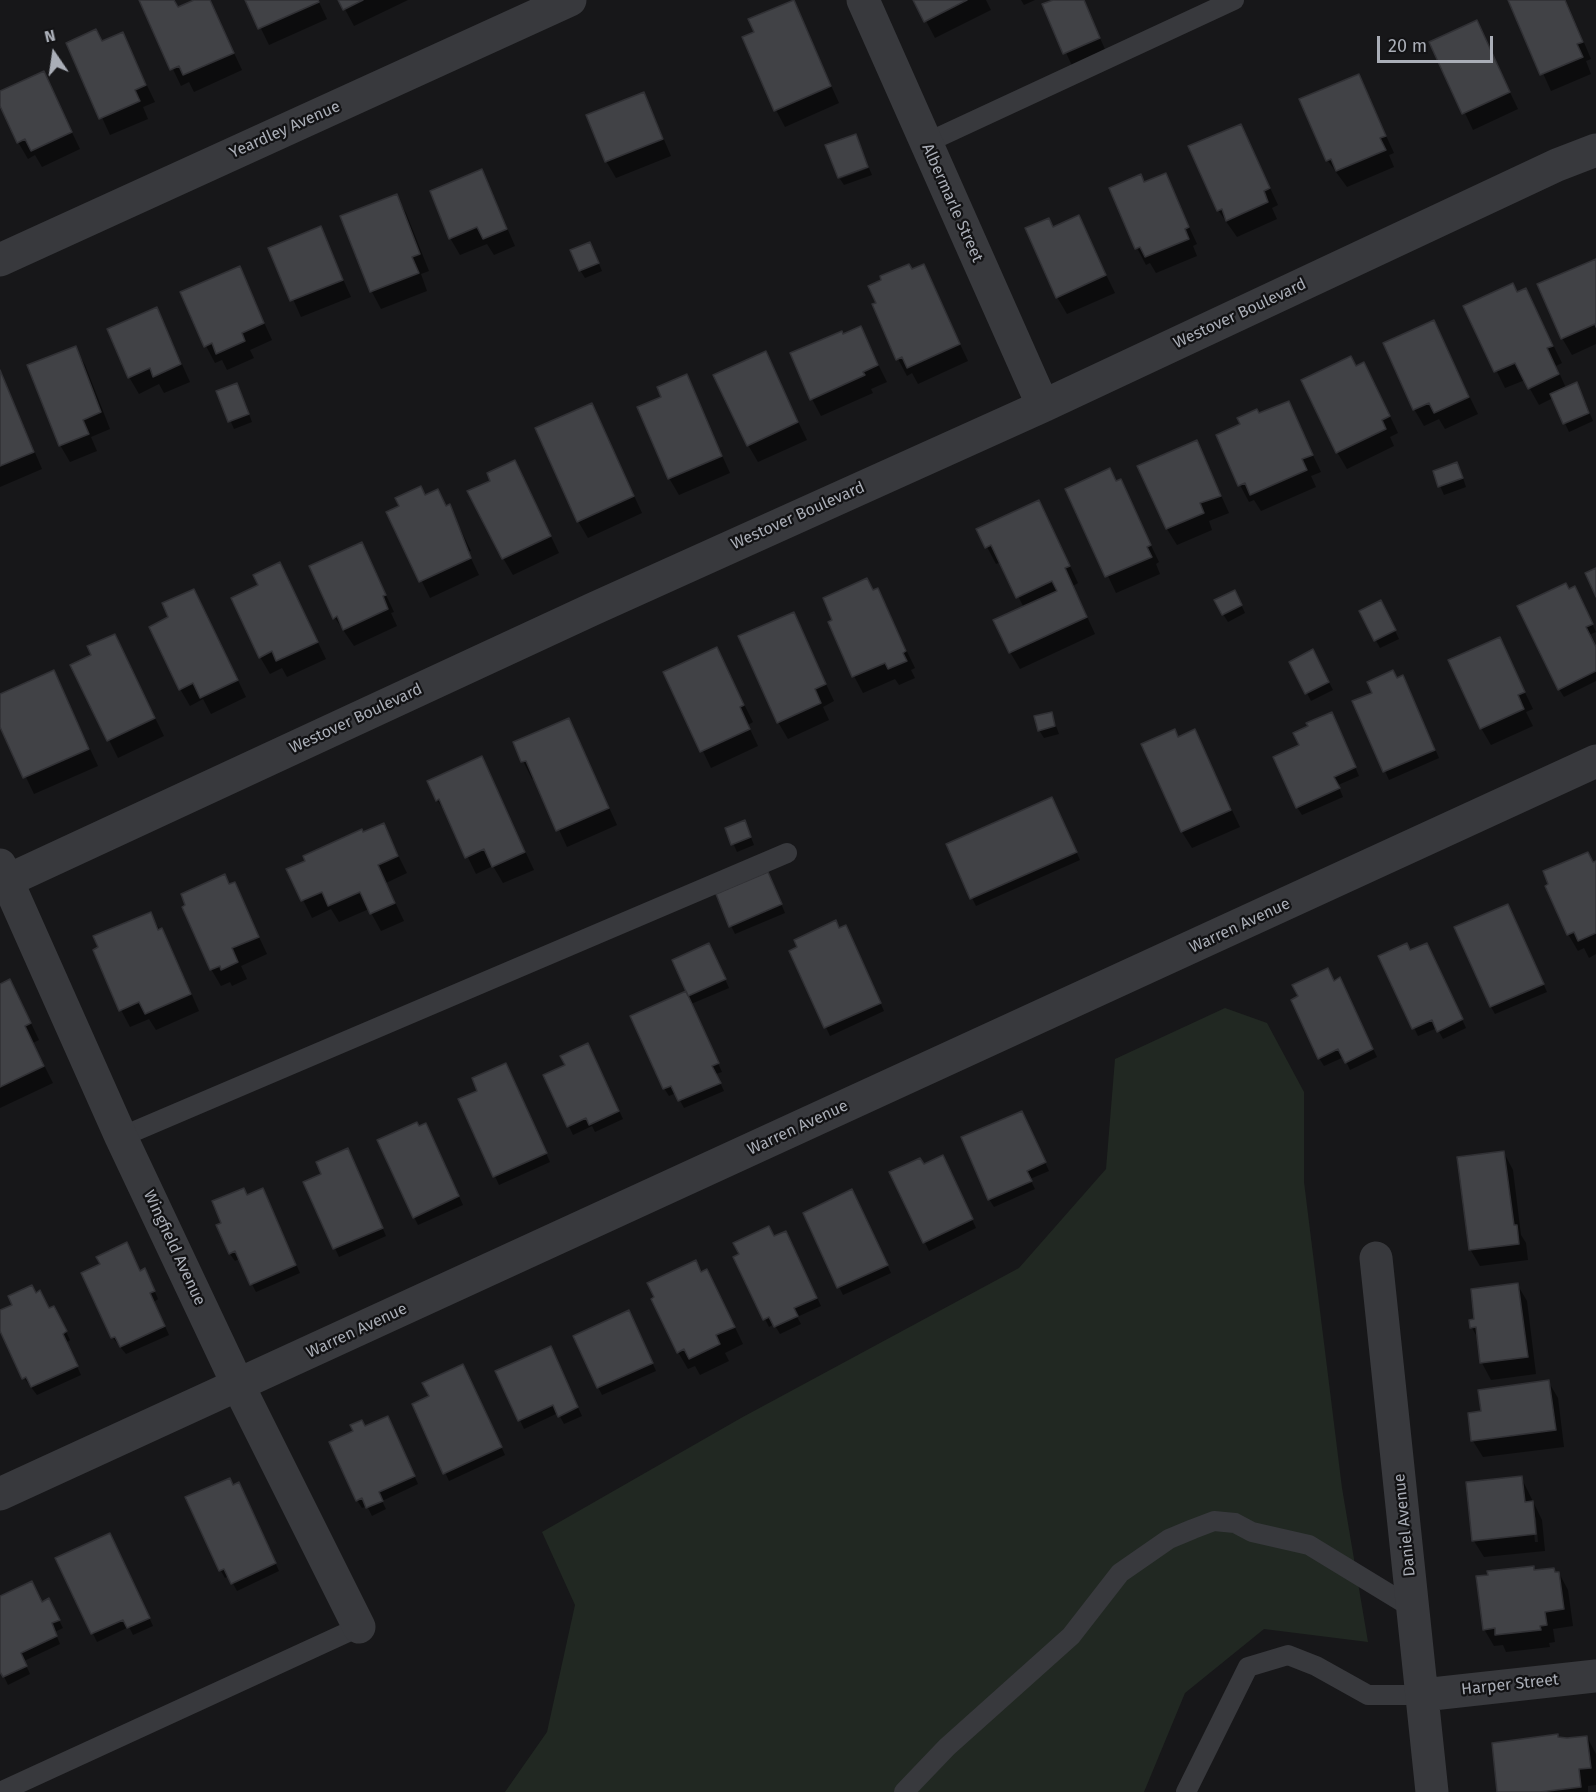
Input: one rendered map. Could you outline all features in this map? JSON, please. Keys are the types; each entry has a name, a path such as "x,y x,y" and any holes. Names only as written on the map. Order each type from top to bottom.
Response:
{"street":[{"name":"Yeardley Avenue","path":"0,260 570,0"},
{"name":"Albermarle Street","path":"863,0 1043,406"},
{"name":"Westover Boulevard","path":"2,876 1043,406 1557,165 1596,150"},
{"name":"Warren Avenue","path":"0,1494 1596,761"},
{"name":"Wingfield Avenue","path":"2,876 121,1137 238,1385 359,1627"},
{"name":"Daniel Avenue","path":"1376,1258 1432,1792"},
{"name":"Harper Street","path":"1423,1695 1596,1676"}],"lane":[{"path":"926,143 1234,0"},
{"path":"121,1137 787,853"},
{"path":"904,1792 947,1747 1071,1636 1120,1573 1169,1539 1192,1528 1214,1521 1235,1523 1252,1532 1309,1545 1414,1609"},
{"path":"0,1792 359,1627"},
{"path":"1186,1792 1248,1667 1288,1655 1316,1666 1368,1695 1423,1695"}],"shaded area":[{"path":"1225,1008 1267,1023 1304,1092 1304,1182 1342,1488 1368,1642 1264,1629 1185,1693 1144,1792 505,1792 547,1732 575,1605 542,1532 741,1418 1019,1268 1106,1169 1115,1059"}],"building":[{"path":"139,0 174,0 178,7 194,0 210,0 234,53 183,75 179,66 170,70"},
{"path":"245,0 318,0 319,2 258,29"},
{"path":"338,0 363,0 343,10"},
{"path":"794,0 831,86 774,111 742,37 754,32 748,19"},
{"path":"913,0 967,0 924,22"},
{"path":"1053,0 1084,0 1100,38 1063,54 1042,4"},
{"path":"1508,0 1565,0 1583,42 1577,44 1583,57 1540,75"},
{"path":"1477,20 1510,92 1462,114 1429,42"},
{"path":"96,29 102,41 123,32 146,85 135,90 140,101 99,119 66,43"},
{"path":"44,71 72,132 31,151 25,139 17,143 0,106 0,91"},
{"path":"1359,74 1386,136 1380,138 1386,150 1336,171 1331,159 1326,161 1299,99"},
{"path":"644,92 663,139 605,162 586,115"},
{"path":"1241,124 1270,188 1264,191 1268,202 1226,221 1222,209 1217,211 1188,146"},
{"path":"856,134 868,167 838,178 825,145"},
{"path":"482,169 507,229 483,239 477,227 449,239 430,191"},
{"path":"1166,173 1189,227 1185,229 1189,239 1145,257 1140,247 1135,249 1109,188 1141,174 1144,182"},
{"path":"397,194 420,254 412,257 419,273 370,292 340,216"},
{"path":"1079,215 1106,275 1056,298 1025,228 1049,218 1053,227"},
{"path":"321,226 343,280 290,301 268,248"},
{"path":"590,242 599,263 579,271 570,250"},
{"path":"1596,259 1596,327 1595,324 1561,339 1537,284"},
{"path":"909,264 912,269 924,264 960,344 907,368 902,357 896,360 872,304 876,303 868,286 881,280 880,276"},
{"path":"240,266 264,323 242,333 245,341 216,354 212,343 204,347 180,292"},
{"path":"1513,283 1517,292 1526,288 1553,346 1547,348 1559,374 1528,389 1515,363 1494,372 1463,306"},
{"path":"157,307 181,364 153,377 150,368 128,378 107,329"},
{"path":"1434,320 1469,397 1434,413 1429,403 1413,410 1383,343"},
{"path":"861,326 878,365 863,372 865,375 810,400 790,353 842,331 843,334"},
{"path":"76,346 101,412 83,420 89,434 59,446 27,365"},
{"path":"766,351 798,422 747,446 713,375"},
{"path":"1351,356 1356,366 1364,362 1390,416 1382,420 1386,429 1336,453 1301,380"},
{"path":"0,370 34,452 0,466"},
{"path":"687,374 722,456 668,479 637,407 661,397 657,387"},
{"path":"1577,382 1589,413 1563,424 1550,394"},
{"path":"237,383 249,414 228,422 216,391"},
{"path":"1289,401 1313,455 1302,459 1307,470 1250,495 1245,483 1238,486 1216,435 1240,424 1237,418 1257,409 1259,413"},
{"path":"592,403 634,496 577,522 535,428"},
{"path":"1197,440 1221,496 1200,503 1204,513 1166,529 1137,466"},
{"path":"515,460 551,536 502,559 467,491 490,481 487,473"},
{"path":"1457,462 1463,478 1438,487 1433,471"},
{"path":"1110,468 1116,481 1121,479 1151,545 1147,547 1152,557 1105,577 1065,489"},
{"path":"421,486 425,495 438,489 446,506 450,504 471,558 419,582 386,512 399,506 395,498"},
{"path":"1039,500 1070,566 1065,568 1087,617 1009,653 993,620 1057,591 1052,581 1016,598 991,545 985,548 976,529"},
{"path":"362,542 386,595 383,596 388,609 343,630 337,616 333,619 309,566"},
{"path":"280,562 318,642 276,661 272,651 259,658 231,598 258,585 253,575"},
{"path":"1596,568 1596,597 1585,573"},
{"path":"867,578 873,590 878,588 906,651 903,653 907,661 888,669 885,663 852,677 828,622 832,620 823,598"},
{"path":"1566,583 1569,589 1575,586 1593,624 1586,627 1596,647 1596,671 1558,690 1517,606"},
{"path":"194,589 238,680 200,698 193,683 179,690 149,627 168,617 162,603"},
{"path":"1235,590 1242,605 1222,615 1214,600"},
{"path":"1381,600 1396,630 1374,641 1359,611"},
{"path":"794,612 826,684 815,689 821,703 777,723 738,636"},
{"path":"115,634 155,718 107,741 70,665 91,655 87,646"},
{"path":"1500,637 1525,692 1518,695 1524,709 1480,729 1448,660"},
{"path":"717,647 744,705 740,707 750,729 700,752 663,672"},
{"path":"1313,649 1329,682 1305,694 1289,662"},
{"path":"54,670 89,749 23,778 0,727 0,694"},
{"path":"1393,670 1397,678 1403,675 1435,750 1383,772 1352,701 1372,693 1367,682"},
{"path":"1052,712 1055,726 1038,731 1034,716"},
{"path":"1332,712 1356,767 1334,777 1340,788 1296,808 1273,757 1299,745 1293,733 1308,726 1306,723"},
{"path":"569,718 609,808 556,831 526,761 521,762 513,742"},
{"path":"1175,729 1178,737 1195,729 1231,810 1181,832 1141,744"},
{"path":"482,756 525,852 492,867 484,849 465,858 439,799 436,801 427,781"},
{"path":"1052,797 1077,852 970,899 946,844"},
{"path":"745,820 751,837 731,845 725,828"},
{"path":"384,823 398,856 378,865 395,903 370,914 360,892 328,906 322,892 301,901 286,869 305,861 303,856 362,829 363,832"},
{"path":"1588,852 1593,862 1596,861 1596,933 1578,941 1574,932 1567,935 1545,886 1548,884 1543,871"},
{"path":"768,872 782,904 729,927 716,894"},
{"path":"225,874 229,884 235,882 259,937 232,948 238,962 221,970 220,966 210,970 182,907 185,905 181,894"},
{"path":"1508,904 1544,984 1490,1007 1454,927"},
{"path":"151,912 158,930 162,928 191,994 145,1014 139,1002 119,1011 93,950 98,947 93,936"},
{"path":"836,920 839,928 846,925 881,1003 824,1028 789,951 797,947 794,940"},
{"path":"709,943 726,979 688,996 672,960"},
{"path":"1407,943 1410,950 1427,943 1463,1019 1437,1032 1432,1020 1412,1029 1378,956"},
{"path":"1328,968 1334,981 1340,977 1373,1049 1345,1063 1338,1049 1318,1059 1291,1000 1298,996 1292,985"},
{"path":"10,979 31,1023 25,1026 44,1066 0,1087 0,984"},
{"path":"686,991 719,1063 712,1066 721,1083 678,1101 671,1086 663,1089 630,1016"},
{"path":"588,1043 619,1111 589,1125 586,1118 567,1127 543,1075 565,1065 560,1056"},
{"path":"506,1063 547,1153 493,1177 458,1099 477,1091 472,1078"},
{"path":"1022,1111 1046,1162 1027,1171 1032,1181 988,1200 961,1137"},
{"path":"417,1122 419,1126 426,1123 459,1196 413,1218 377,1140"},
{"path":"348,1148 383,1228 333,1249 303,1182 321,1174 316,1162"},
{"path":"1504,1151 1514,1225 1517,1225 1519,1244 1469,1250 1457,1157"},
{"path":"943,1155 973,1219 923,1243 889,1172 920,1158 924,1164"},
{"path":"244,1188 247,1195 263,1188 296,1265 250,1285 235,1251 229,1254 216,1225 221,1223 212,1201"},
{"path":"852,1189 888,1265 837,1288 803,1213"},
{"path":"769,1226 774,1236 786,1231 817,1298 794,1308 798,1316 774,1327 769,1317 763,1320 733,1257 739,1254 733,1243"},
{"path":"127,1242 140,1271 145,1268 155,1291 150,1293 165,1326 120,1347 115,1337 111,1338 81,1273 100,1264 96,1257"},
{"path":"696,1260 701,1272 707,1269 735,1327 716,1335 720,1344 689,1359 684,1349 677,1353 651,1299 654,1297 647,1283"},
{"path":"1518,1283 1528,1357 1480,1363 1476,1327 1470,1328 1469,1320 1474,1319 1471,1289"},
{"path":"32,1285 36,1293 40,1290 49,1308 54,1306 67,1331 63,1334 78,1366 31,1387 26,1377 22,1379 0,1331 0,1310 12,1305 8,1296"},
{"path":"629,1310 653,1363 597,1388 573,1336"},
{"path":"551,1346 578,1407 558,1417 553,1405 518,1421 495,1371"},
{"path":"463,1364 502,1447 443,1474 412,1404 429,1396 422,1383"},
{"path":"1549,1380 1556,1430 1471,1441 1468,1413 1481,1411 1478,1390"},
{"path":"388,1416 415,1476 379,1492 383,1501 366,1508 362,1498 356,1501 329,1442 353,1431 350,1425 362,1420 365,1426"},
{"path":"1522,1476 1525,1502 1533,1501 1536,1534 1472,1541 1466,1482"},
{"path":"230,1478 233,1485 239,1482 276,1563 231,1584 224,1569 219,1571 185,1497"},
{"path":"110,1533 150,1618 127,1628 123,1620 91,1634 55,1558"},
{"path":"1534,1566 1534,1570 1554,1568 1555,1572 1559,1572 1564,1609 1545,1612 1547,1625 1540,1626 1541,1630 1495,1635 1495,1628 1483,1630 1476,1576 1488,1575 1487,1571"},
{"path":"32,1581 42,1602 49,1598 60,1620 52,1623 57,1636 21,1653 27,1666 3,1677 0,1672 0,1596"},
{"path":"1558,1734 1558,1737 1567,1738 1587,1736 1591,1768 1579,1769 1581,1787 1540,1792 1497,1792 1492,1743"}]}
